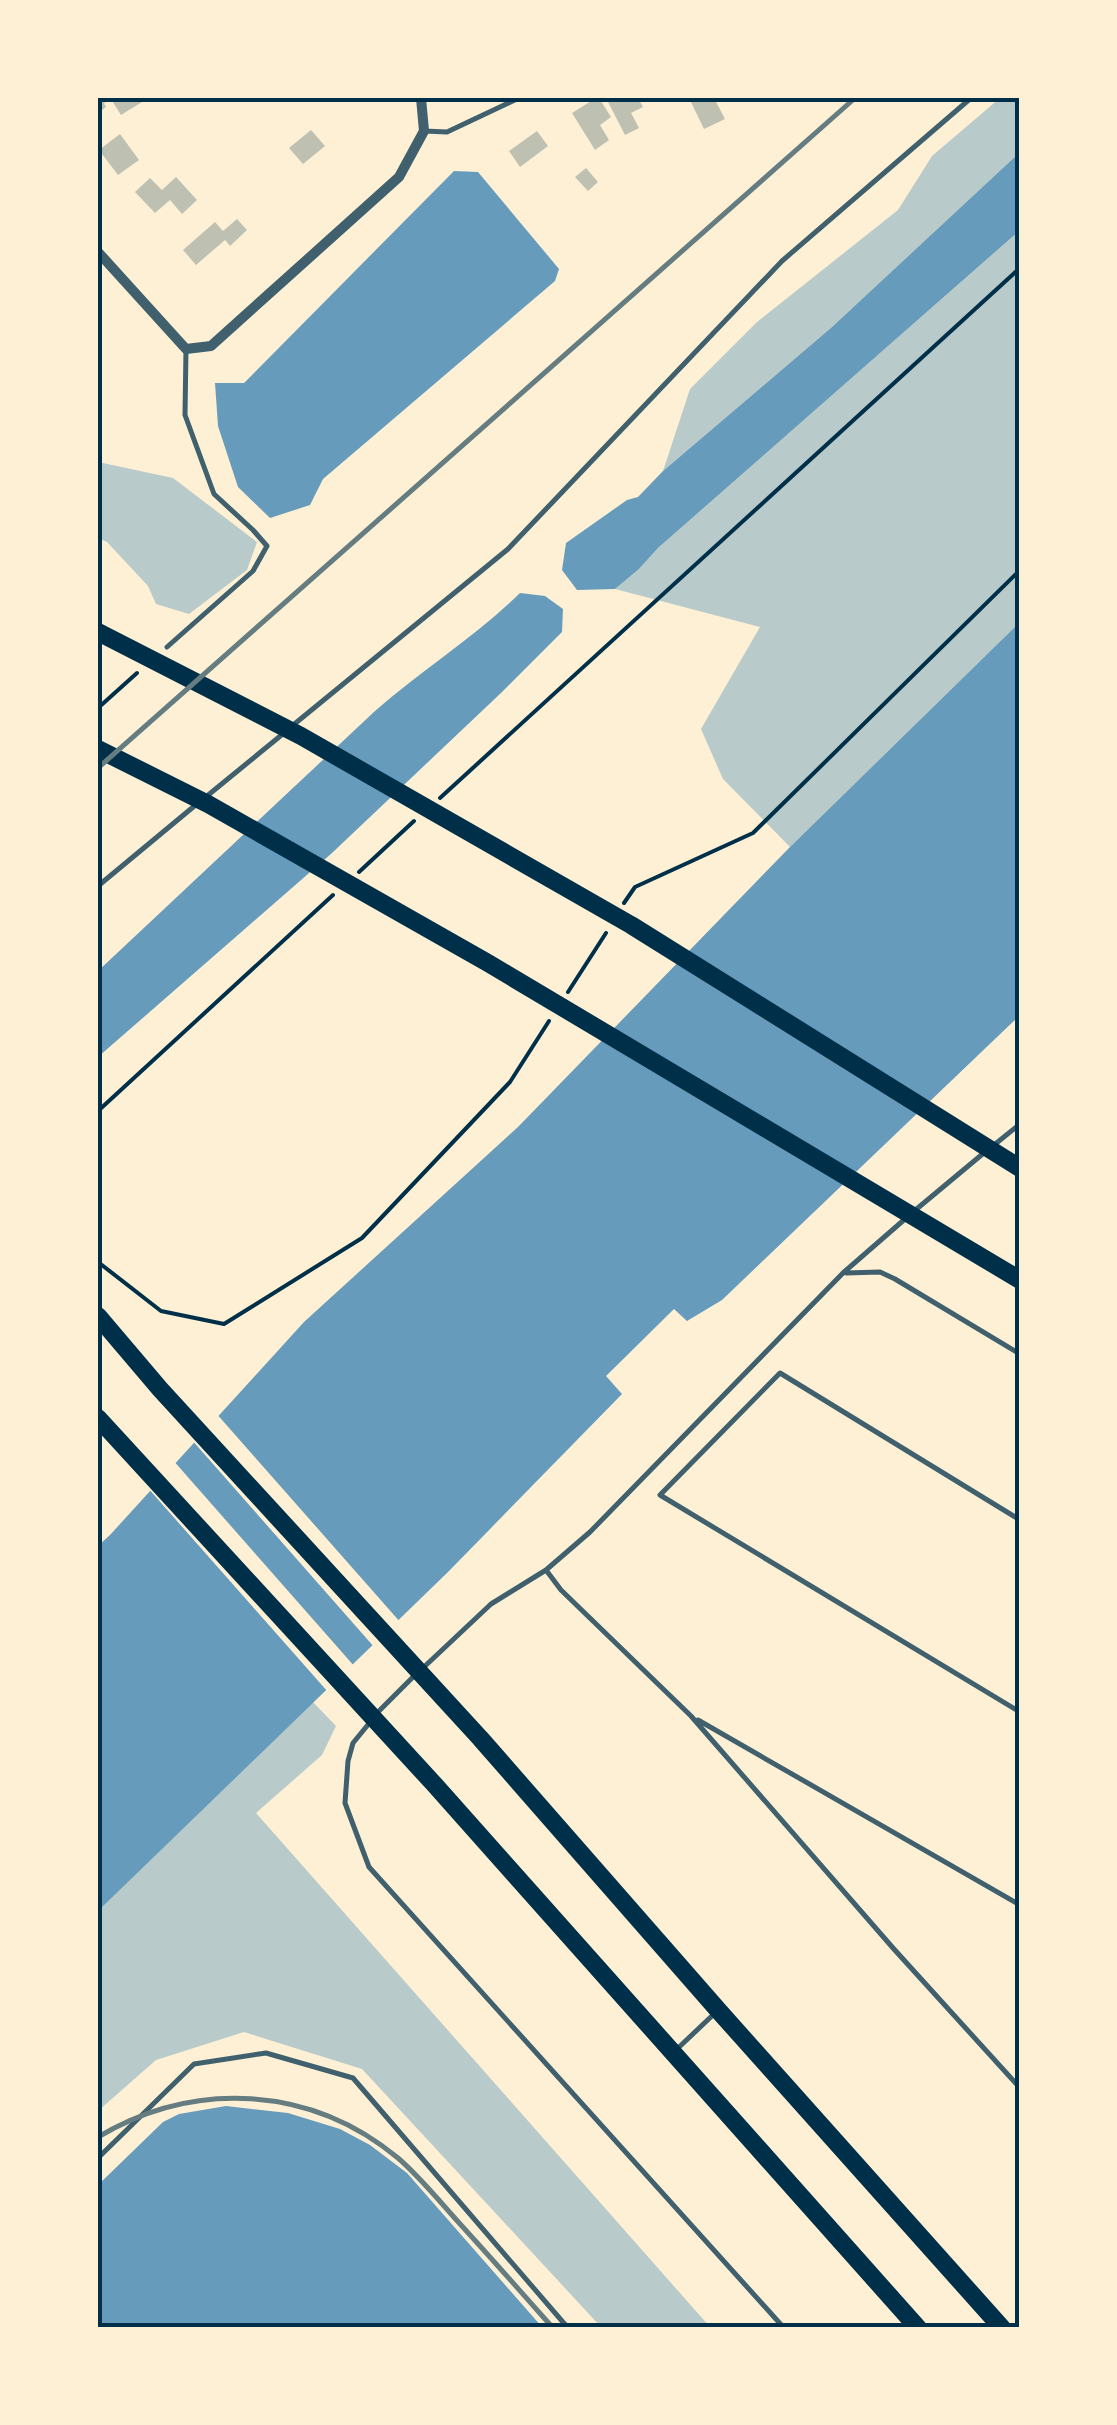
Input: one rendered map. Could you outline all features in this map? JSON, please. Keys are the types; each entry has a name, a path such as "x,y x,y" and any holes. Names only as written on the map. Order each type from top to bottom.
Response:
{"highway":[{"path":"100,632 301,736 631,925 1020,1168"},
{"path":"98,749 208,804 472,954 1020,1280"},
{"path":"98,1316 160,1389 480,1738 1002,2328"},
{"path":"98,1418 434,1784 918,2328"}],"street":[{"path":"98,252 186,349 211,346 398,177 424,131 421,98"}],"lane":[{"path":"424,131 448,132 520,98"},
{"path":"98,886 508,549 782,261 971,98"},
{"path":"166,647 253,570 267,546 214,494 186,415 186,349"},
{"path":"784,2328 369,1867 345,1804 348,1761 353,1743 386,1702 491,1604 546,1570 590,1532 843,1273 1020,1124"},
{"path":"843,1273 880,1272 896,1279 1020,1354"},
{"path":"1020,1520 780,1372 660,1494 1020,1712"},
{"path":"546,1570 560,1590 692,1716 1020,2088"},
{"path":"692,1716 1020,1905"},
{"path":"673,2053 718,2010"},
{"path":"98,2158 194,2064 266,2054 353,2078 568,2328"}],"path":[{"path":"428,809 1020,268"},
{"path":"98,708 139,672"},
{"path":"356,875 413,822"},
{"path":"98,1111 341,888"}],"shaded area":[{"path":"1000,98 1019,98 1019,153 832,327 663,471 690,389 757,322 898,210 932,156"},
{"path":"1019,231 1019,623 790,847 723,779 701,729 760,627 615,589"},
{"path":"98,462 173,478 257,542 247,570 189,614 156,604 148,586 107,542 98,538"},
{"path":"312,1701 336,1726 322,1755 256,1813 710,2327 601,2327 362,2069 244,2032 156,2060 98,2111 98,1911"}],"water":[{"path":"1019,153 1019,231 615,589 577,590 562,570 566,543 627,500 638,497 663,471 832,327"},
{"path":"454,171 478,172 559,269 555,281 323,479 310,505 270,518 238,487 218,426 215,383 244,383"},
{"path":"520,593 545,596 563,609 562,632 332,853 98,1057 98,971 375,711"},
{"path":"1019,623 1019,1016 722,1300 687,1321 674,1309 606,1376 622,1394 448,1572 98,1911 98,1546 304,1322 518,1127 790,847"},
{"path":"226,2106 288,2113 340,2129 370,2145 407,2173 542,2327 98,2327 98,2185 163,2122 179,2114"}],"pier":[{"path":"215,1412 401,1623 375,1648 191,1439"},
{"path":"172,1459 355,1667 328,1692 147,1487"}],"building":[{"path":"98,98 139,98 142,102 121,115 111,99 98,113"},
{"path":"596,98 611,117 600,125 609,140 595,150 572,113"},
{"path":"638,98 643,107 631,113 639,128 625,135 607,100"},
{"path":"689,98 714,98 725,119 704,129"},
{"path":"311,130 325,146 303,164 289,148"},
{"path":"537,131 548,146 520,167 509,151"},
{"path":"120,134 139,160 118,175 99,150"},
{"path":"586,168 598,182 588,191 575,177"},
{"path":"176,177 197,200 182,214 170,200 155,213 135,192 150,178 162,190"},
{"path":"237,219 247,230 230,246 225,240 196,265 183,250 215,222 223,231"}],"railway":[{"path":"98,768 855,98"},
{"path":"98,2137 173,2106 212,2099 290,2104 328,2116 364,2134 398,2158 553,2328"}]}
